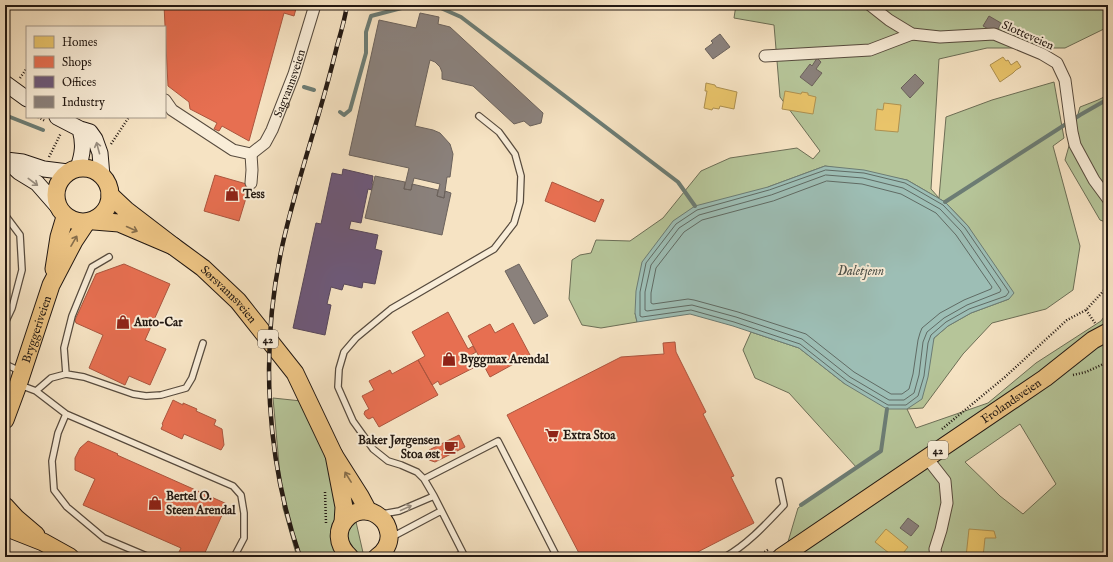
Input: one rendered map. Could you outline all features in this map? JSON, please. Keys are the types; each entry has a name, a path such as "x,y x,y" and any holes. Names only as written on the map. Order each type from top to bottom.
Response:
{"main road":[{"path":"62,212 56,200 55,192 62,178 73,170 87,168 102,176"},
{"name":"42","path":"102,176 109,188 110,195"},
{"path":"90,222 101,216 106,210 110,195"},
{"name":"Sørsvannsveien","path":"110,195 126,210 203,268 238,301 295,373 334,455 372,513"},
{"name":"42","path":"62,212 71,220 78,223 90,222"},
{"name":"Bryggeriveien","path":"5,420 51,285 62,212"},
{"name":"Bryggeriveien","path":"51,285 74,242 90,222"},
{"name":"Sørsvannsveien","path":"90,222 119,223 173,246"},
{"name":"Frolandsveien","path":"775,553 927,458 1045,378 1092,340 1104,326"},
{"name":"Sørsvannsveien","path":"334,455 344,507 343,522"},
{"path":"5,506 43,542"},
{"path":"343,522 347,517 360,511 372,513"},
{"name":"42","path":"372,513 382,519 387,525 389,532 384,551"},
{"name":"42","path":"343,522 339,538 345,552 350,557"},
{"path":"5,527 43,542 70,557"}],"street":[{"name":"Sagvannsveien","path":"251,154 265,144 272,130 294,74 315,5"},
{"name":"Slotteveien","path":"870,5 889,20 912,34 940,37 994,34 1042,54 1058,64 1065,80 1075,144 1094,180 1108,199"},
{"name":"Slotteveien","path":"765,56 870,50 912,34"},
{"path":"11,83 26,98"},
{"path":"166,101 172,110 233,150 251,154 251,183"},
{"path":"60,123 90,132 95,139 100,154 102,176"},
{"path":"5,159 44,168 73,170 82,156 83,141 80,129"},
{"path":"5,159 19,172 37,183 62,212"},
{"path":"927,458 944,482 946,503 941,530 935,549 936,557"}],"lane":[{"path":"455,557 464,555 434,496 424,480 417,472 401,465 388,462 373,450 353,421 338,387 339,369 344,352 356,338 391,309 494,249 514,223 520,202 521,176 515,154 499,132 479,116"},
{"path":"5,215 20,235 22,270 12,308 5,323"},
{"path":"66,374 64,348 72,316 92,267 109,257"},
{"path":"36,391 51,378 66,374 84,377 133,394 146,396 161,395 186,388 192,378 202,343"},
{"path":"5,364 20,378 66,414 233,486 241,495 244,514 244,538 234,557"},
{"path":"66,414 58,433 52,461 54,490 67,507 104,538 149,557"},
{"path":"424,480 498,441 557,557"},
{"path":"725,557 734,552 761,529 784,505 779,480"},
{"path":"372,513 399,511 434,496"},
{"path":"384,551 441,511"}],"path":[{"path":"11,83 26,69"},
{"path":"108,149 128,118"},
{"path":"49,157 60,123"},
{"path":"939,431 1005,377 1068,320 1086,310 1108,286"},
{"path":"1086,310 1104,326"},
{"path":"325,489 327,527"},
{"path":"757,557 775,553"}],"green space":[{"path":"736,5 1108,5 1108,27 1065,48 987,48 939,59 931,189 939,198 946,117 992,100 1054,82 1064,138 1053,146 1080,246 1073,290 1046,309 992,323 963,354 923,408 907,409 916,428 988,403 1036,363 1101,321 1108,311 1108,557 781,557 785,552 798,508 857,468 789,393 755,378 743,350 751,332 799,348 845,384 932,344 934,338 948,326 971,313 1009,299 968,226 945,202 907,180 825,166 768,187 635,313 637,322 601,328 582,325 569,299 572,260 580,255 591,253 596,240 630,241 663,218 701,171 730,158 797,148 813,159 820,151 780,97 774,25 734,18","holes":["1020,424 1056,484 1023,514 1000,496 965,462"]},
{"path":"1108,95 1108,223 1100,220 1065,160 1080,107"},
{"path":"273,398 311,402 341,456 364,557 297,557 283,508"}],"water":[{"name":"Daletjenn","path":"825,166 864,170 907,180 945,202 968,226 1014,293 1009,299 971,313 948,326 934,338 928,377 922,399 907,409 887,409 845,384 799,348 733,326 690,314 637,322 635,313 636,291 642,262 673,221 695,206 768,187"}],"building: Homes":[{"path":"1003,57 1006,61 1008,60 1011,65 1017,61 1021,67 1000,82 990,65"},
{"path":"706,83 737,92 734,109 720,106 719,109 713,108 712,110 704,108 707,91 705,91"},
{"path":"785,91 801,94 802,92 808,93 808,95 816,97 813,114 782,109"},
{"path":"884,103 901,105 898,132 875,130 877,109 883,110"},
{"path":"886,529 908,547 900,557 894,557 875,542"},
{"path":"969,529 994,531 996,538 985,538 983,557 966,557"}],"building: Shops":[{"path":"164,5 297,5 294,16 284,13 249,141 222,126 219,131 214,129 217,123 190,109 189,102 168,86"},
{"path":"215,175 250,185 239,221 204,211"},
{"path":"552,182 599,202 601,199 604,200 595,222 545,201"},
{"path":"124,264 170,284 145,340 166,349 150,385 129,376 125,385 89,368 103,335 76,323 75,320 96,274"},
{"path":"448,312 468,349 473,346 476,352 471,355 477,366 440,385 438,381 432,385 418,360 425,356 412,332"},
{"path":"513,323 530,355 490,377 468,336 490,324 495,333"},
{"path":"675,342 676,352 706,412 703,414 734,476 731,477 754,523 688,557 581,557 507,415 621,357 664,354 663,343"},
{"path":"418,360 438,395 379,427 373,417 369,419 364,414 365,411 369,409 362,396 374,390 369,381 390,370 392,374"},
{"path":"173,400 197,409 196,411 216,420 214,425 222,429 224,445 221,450 184,434 182,439 161,429"},
{"path":"459,435 465,447 435,462 429,460 427,457 429,450"},
{"path":"88,441 227,504 203,557 193,553 191,557 185,557 178,554 181,548 83,505 95,479 75,470 75,458 80,448"}],"building: Offices":[{"path":"343,169 373,176 372,190 368,189 361,223 351,221 349,229 378,235 375,249 382,251 375,284 363,282 362,288 344,284 342,290 331,287 327,304 331,305 325,335 293,328 316,223 321,224 332,173 342,175"}],"building: Industry":[{"path":"804,5 812,5 808,9"},
{"path":"420,13 439,17 438,24 450,27 543,113 541,123 530,126 524,121 514,124 473,86 442,79 440,67 435,62 430,60 415,126 440,133 450,144 453,154 450,177 447,177 444,198 437,196 440,184 414,178 411,190 404,189 409,168 349,155 379,20 416,28"},
{"path":"989,16 1001,23 996,33 983,26"},
{"path":"720,34 730,47 713,59 705,49 713,43 711,41"},
{"path":"817,58 821,62 816,69 822,73 812,86 800,77 810,64 812,66"},
{"path":"915,74 924,83 910,98 901,88"},
{"path":"375,176 405,182 404,189 411,190 412,184 438,190 437,196 444,198 445,191 451,193 442,235 365,218"},
{"path":"519,264 548,316 534,324 505,271"},
{"path":"908,518 919,526 911,536 900,528"}],"waterway":[{"path":"340,112 344,115 350,110 366,53 366,32 371,16 413,5"},
{"path":"434,5 461,17 678,182 695,206"},
{"path":"304,87 314,90"},
{"path":"945,202 1080,115 1108,99"},
{"path":"5,115 43,130"},
{"path":"801,505 881,451 887,409"}],"railway":[{"path":"300,557 280,482 274,443 270,404 269,364 271,325 275,286 282,247 331,71 347,5"}],"place":[{"name":"Tess","path":"232,194"},
{"name":"Auto-Car","path":"123,322"},
{"name":"Byggmax Arendal","path":"449,359"},
{"name":"Extra Stoa","path":"552,435"},
{"name":"Baker Jørgensen Stoa øst","path":"451,447"},
{"name":"Bertel O. Steen Arendal","path":"155,503"}]}
